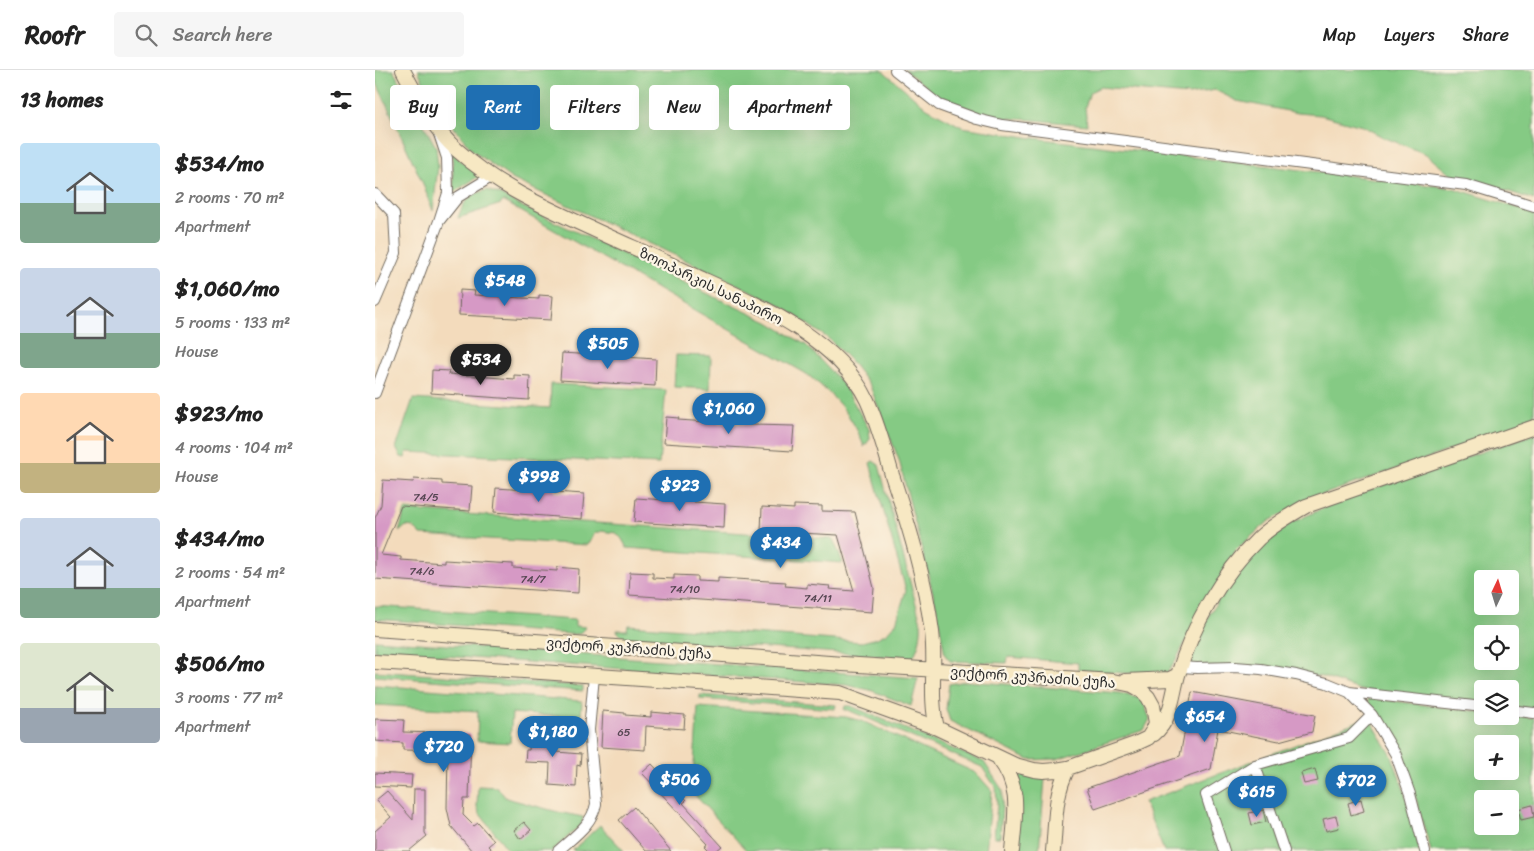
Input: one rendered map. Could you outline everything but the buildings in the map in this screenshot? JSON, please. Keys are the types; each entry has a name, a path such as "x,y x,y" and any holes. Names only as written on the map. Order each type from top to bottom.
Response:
{"main road":[{"name":"ზოოპარკის სანაპირო","path":"403,70 411,85"},
{"name":"ზოოპარკის სანაპირო","path":"439,130 455,148 491,177 531,200 742,297 795,327 829,351 849,372 867,400 912,535 930,616 934,652 933,702 937,728"},
{"path":"375,662 840,693 937,728 1015,765 1035,770 1068,768 1135,744 1148,738 1162,726 1170,710 1180,671 1194,632 1215,592 1259,538 1287,516 1307,506 1534,426"},
{"name":"ვიქტორ კუპრაძის ქუჩა","path":"375,629 934,670 1113,681 1141,690 1148,697 1153,706 1156,722 1148,738"},
{"path":"1113,681 1170,679 1180,671"},
{"path":"999,758 1011,778 1015,790 1011,851"},
{"path":"1053,851 1058,794 1061,781 1068,768"}],"street":[{"path":"895,70 939,105 977,119 1002,125 1466,185 1534,206"},
{"path":"375,393 448,193 447,158 438,130"},
{"path":"439,221 458,197 491,177"},
{"path":"375,194 394,214 396,253 375,302"},
{"path":"1180,671 1197,668 1235,667 1261,669 1327,683 1349,692 1474,706"},
{"path":"558,851 590,821 594,814 596,804 589,730 594,676"},
{"path":"1349,692 1372,716 1396,755 1410,794 1425,851"},
{"path":"1519,711 1534,713"},
{"path":"1224,851 1206,794 1255,765 1349,738 1372,716"},
{"path":"1255,765 1284,851"}],"green space":[{"path":"375,70 393,70 401,85 390,85 390,112 375,79"},
{"path":"418,70 882,70 927,108 962,127 1033,138 1453,188 1534,213 1534,421 1316,497 1269,521 1236,550 1173,665 1167,672 1153,675 1078,670 1078,663 1008,657 1007,663 950,661 945,655 936,605 899,460 870,386 850,360 829,339 777,303 512,179 473,151 456,130 456,85 425,85"},
{"path":"905,70 1534,70 1534,200 1480,182 1453,177 1426,154 1383,137 1362,126 1321,115 1298,113 1237,101 1215,90 1189,95 1100,87 1090,92 1085,107 1087,125 992,117 939,97"},
{"path":"398,130 427,130 436,147 438,166 433,211 424,186"},
{"path":"452,153 479,176 454,192"},
{"path":"487,190 768,322 806,345 843,384 869,429 870,439 864,447 854,425 841,406 824,388 805,373 503,201 501,204 458,218 465,203 471,196"},
{"path":"676,355 711,356 710,389 674,387"},
{"path":"551,384 666,390 659,464 407,452 405,458 401,457 396,448 413,399 550,408"},
{"path":"1534,434 1534,709 1519,708 1519,680 1474,680 1474,703 1360,690 1323,677 1190,665 1208,617 1234,573 1259,548 1291,523 1343,499"},
{"path":"873,461 879,465 921,623 920,640 913,657 630,638 624,637 619,633 617,630 627,630 628,625 862,642 887,633 896,623 906,590 870,463"},
{"path":"405,510 833,539 843,563 627,548 616,533 601,531 594,534 587,545 421,535 413,527 406,526 399,532"},
{"path":"375,606 575,620 575,626 586,627 579,634 570,634 375,619"},
{"path":"375,640 918,678 911,706 870,690 846,685 375,651"},
{"path":"375,671 583,686 583,691 375,676"},
{"path":"966,681 1119,693 1142,699 1150,719 1144,730 1057,759 1029,760 950,721 946,709 949,684"},
{"path":"375,685 582,701 581,718 512,713 510,743 477,741 478,711 375,705"},
{"path":"700,695 836,705 835,709 700,699"},
{"path":"1369,698 1474,711 1474,725 1519,725 1519,716 1534,718 1534,851 1431,851 1404,764 1380,714 1369,704"},
{"path":"845,706 851,706 984,762 1003,791 1000,837 994,837 997,805 996,788 982,767 848,710 844,710"},
{"path":"698,707 846,717 862,721 976,773 992,791 986,851 747,851 692,792"},
{"path":"1369,717 1392,756 1404,790 1420,851 1164,851 1144,802"},
{"path":"1019,776 1033,776 1045,779 1039,851 1014,851"},
{"path":"478,786 497,787 506,798 583,817 582,824 552,851 509,851 480,814 477,807"},
{"path":"600,825 624,851 573,850"}]}
